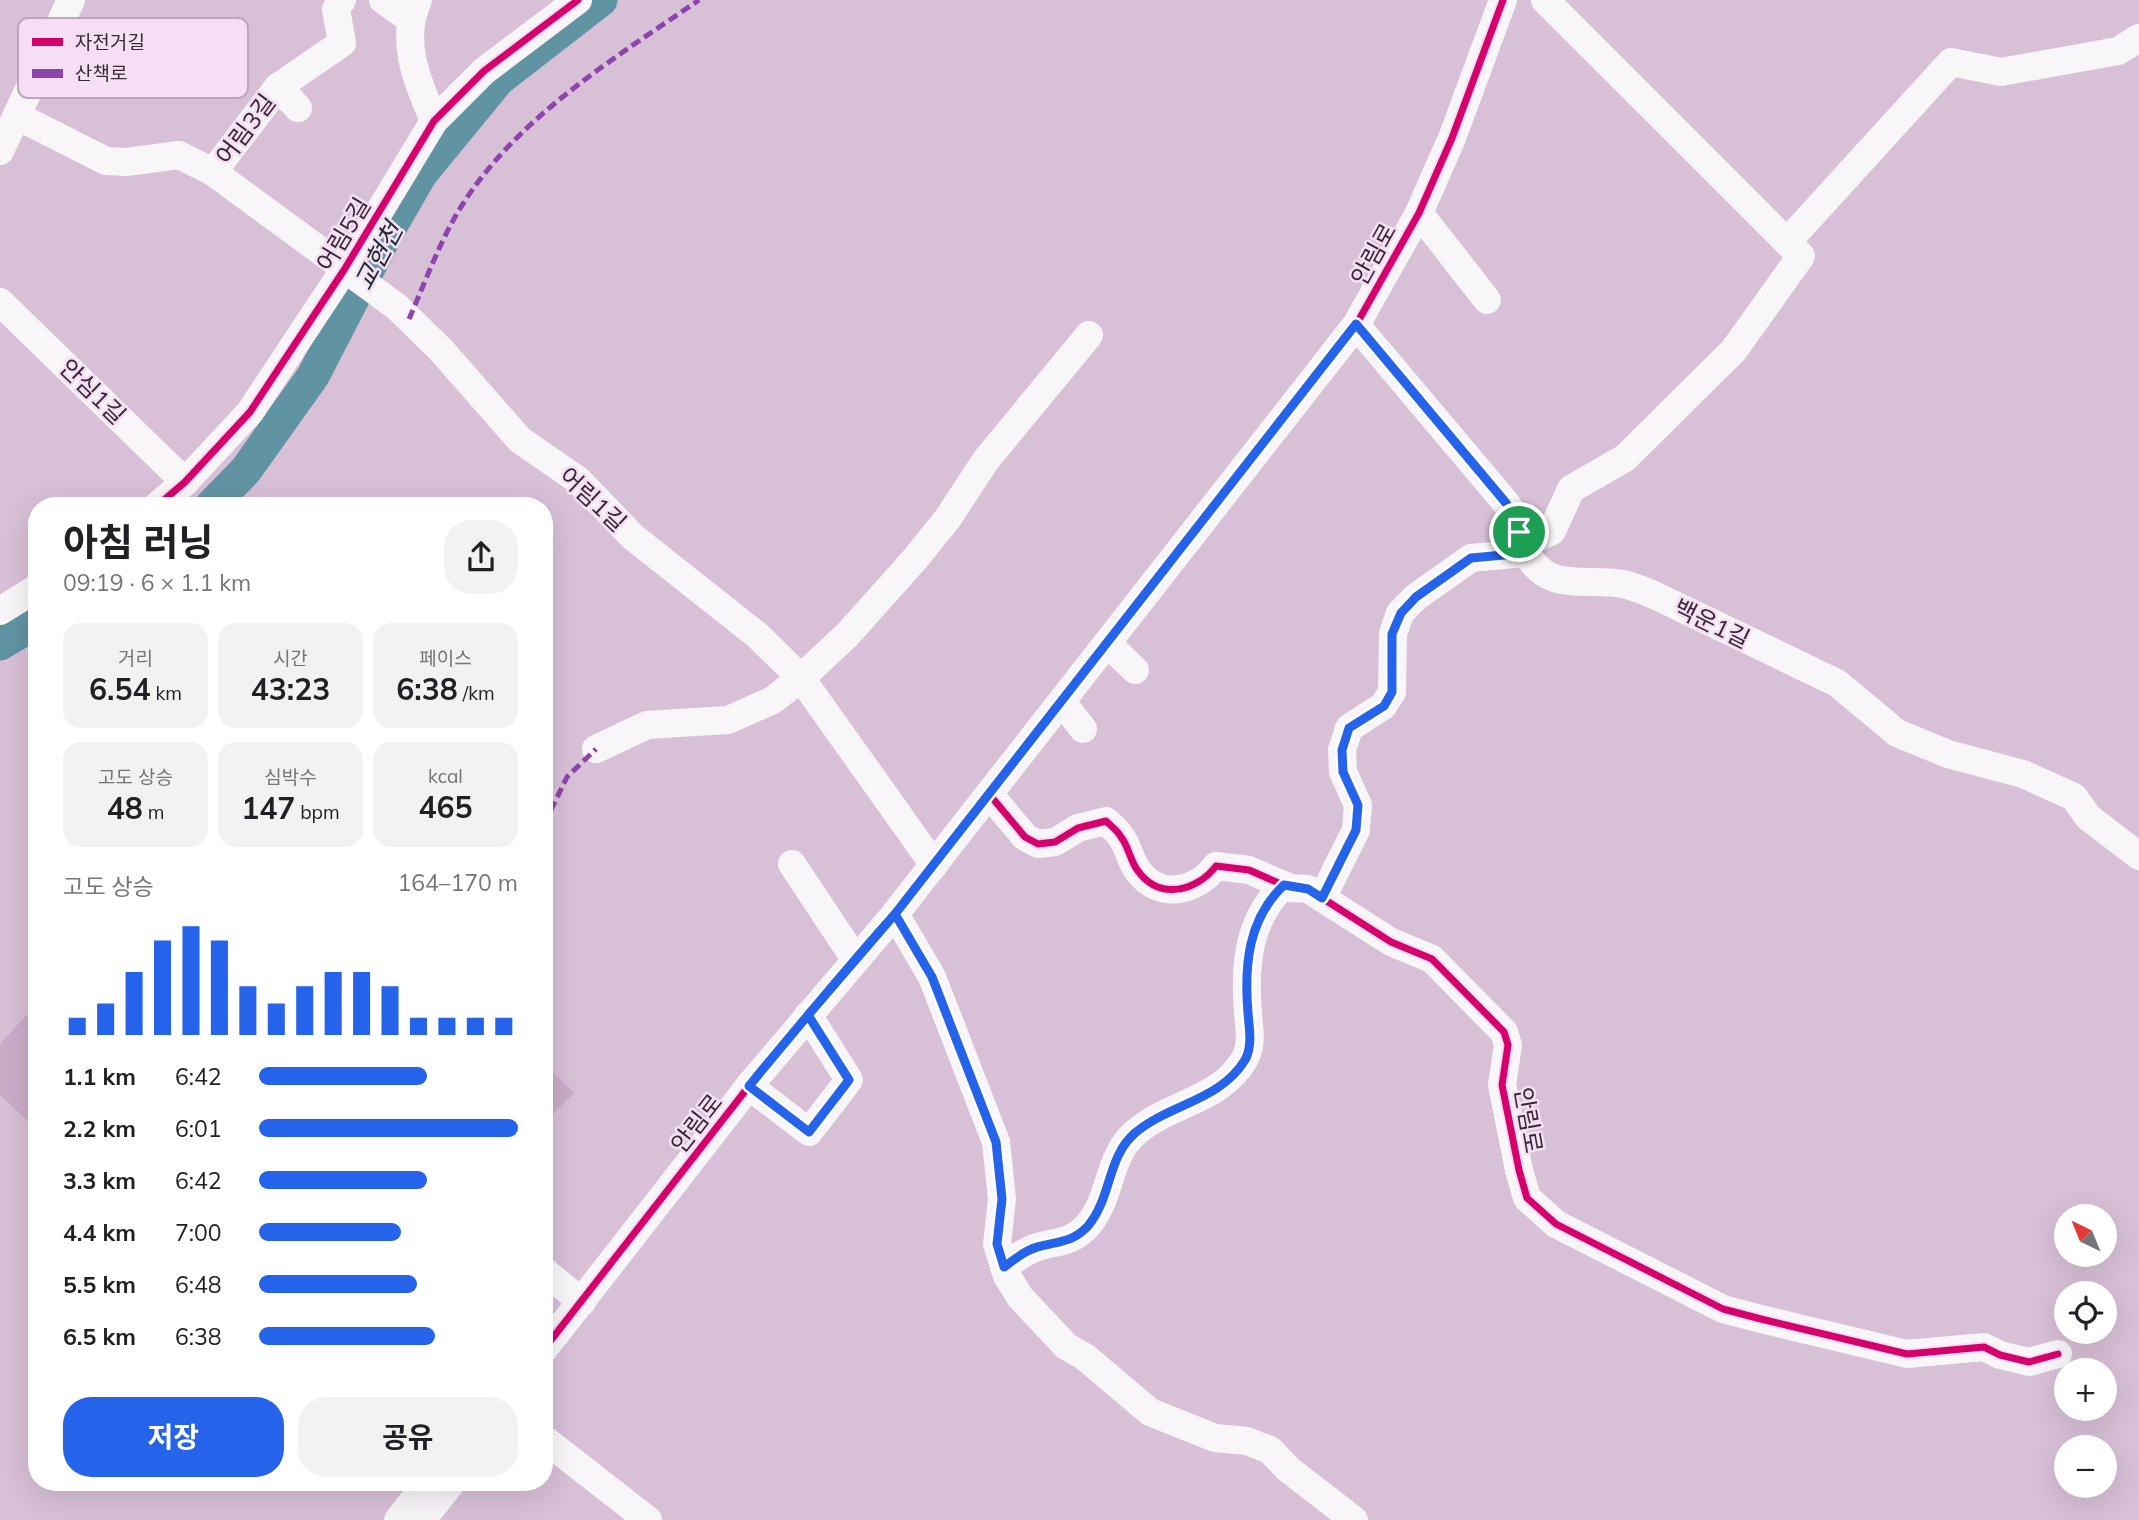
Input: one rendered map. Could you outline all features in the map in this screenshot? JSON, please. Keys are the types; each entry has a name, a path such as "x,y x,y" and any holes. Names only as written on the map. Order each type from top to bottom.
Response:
{"street":[{"path":"63,18 71,0"},
{"name":"어림3길","path":"212,172 278,87 342,43 337,9 342,0"},
{"path":"383,0 413,9 411,67 434,121"},
{"name":"어림5길","path":"168,497 185,482 250,412 351,275 434,121 484,71 578,0"},
{"name":"안림로","path":"553,1338 749,1086 934,865 1356,324 1419,213 1452,138 1503,0"},
{"path":"1545,0 1794,249"},
{"path":"1322,898 1356,830 1358,805 1343,772 1342,750 1349,728 1384,706 1392,692 1392,634 1401,613 1416,597 1471,558 1552,531 1571,489 1589,476 1625,458 1734,350 1794,249 1951,62 2001,72 2118,51 2139,38"},
{"name":"어림3길","path":"278,87 298,108"},
{"path":"0,151 25,98"},
{"path":"17,116 106,160 126,162 179,155 212,172 351,275"},
{"path":"1419,213 1487,300"},
{"name":"어림1길","path":"351,275 397,307 441,351 520,440 578,480 633,537 757,635 801,678 934,865"},
{"name":"안심1길","path":"0,302 185,482"},
{"name":"백운1길","path":"1356,324 1506,503 1518,523 1523,542 1544,575 1564,582 1623,584 1654,595 1837,683 1897,733 1948,754 2024,775 2074,797 2088,817 2139,856"},
{"path":"596,749 648,725 728,720 773,700 801,678 848,635 915,558 948,518 1003,439 1089,335"},
{"path":"0,611 28,594"},
{"path":"1108,644 1135,670"},
{"path":"1062,702 1083,729"},
{"name":"안림로","path":"989,794 1025,837 1038,844 1055,842 1079,828 1106,821 1122,838 1140,874 1156,886 1172,890 1190,888 1205,881 1216,866 1226,865 1249,870 1284,885 1308,889 1391,942 1432,959 1504,1032 1508,1045 1502,1085 1519,1170 1527,1198 1556,1224 1704,1300 1735,1313 1907,1354 1984,1347 2000,1355 2029,1362 2058,1353"},
{"path":"792,864 855,959"},
{"path":"1004,1267 1041,1246 1058,1245 1075,1238 1100,1209 1122,1145 1154,1120 1200,1100 1233,1073 1246,1058 1250,1040 1245,974 1249,952 1261,910 1284,885"},
{"path":"895,914 932,977 996,1142 1002,1199 997,1244 1004,1267 1020,1297 1066,1346 1085,1357 1150,1412 1215,1438 1247,1441 1270,1450 1288,1469 1354,1520"},
{"path":"749,1086 809,1132 849,1080 808,1015"},
{"path":"553,1278 582,1302"},
{"path":"553,1446 648,1520"},
{"path":"398,1520 421,1491"},
{"path":"422,1520 445,1491"}],"shaded area":[{"path":"28,1014 28,1121 0,1095 0,1044"},
{"path":"553,1072 574,1093 553,1114"}],"waterway":[{"name":"교현천","path":"220,497 246,470 313,376 387,233 421,174 498,80 601,0"},
{"name":"교현천","path":"0,644 28,627"}],"marked path":[{"path":"409,319 436,254 455,217 477,183 504,151 565,95 699,0"},
{"path":"553,806 567,777 596,749"}],"cycle path":[{"path":"168,497 185,482 250,412 344,270 434,121 484,71 578,0"},
{"path":"553,1337 749,1086 895,914 1356,325 1419,213 1452,138 1503,0"},
{"path":"989,794 1025,837 1038,844 1055,842 1078,828 1106,821 1124,841 1138,871 1157,886 1167,889 1189,886 1199,882 1216,866 1249,870 1290,888 1308,889 1391,942 1432,959 1504,1032 1508,1045 1502,1085 1519,1170 1527,1198 1556,1224 1723,1309 1761,1319 1907,1354 1984,1347 2000,1355 2029,1362 2058,1354"}],"route":[{"path":"1519,532 1518,523 1506,503 1356,324 1245,470 895,914 855,959 808,1015 749,1086 809,1132 849,1080 808,1015 895,914 932,977 996,1142 1001,1169 1002,1199 997,1244 1004,1267 1041,1246 1058,1245 1075,1238 1100,1209 1114,1161 1122,1145 1154,1120 1200,1100 1233,1073 1246,1058 1250,1040 1245,974 1255,927 1261,910 1284,885 1308,889 1322,898 1356,830 1358,805 1343,772 1342,750 1349,728 1384,706 1392,692 1392,634 1401,613 1416,597 1471,558 1526,553 1519,532"}]}
